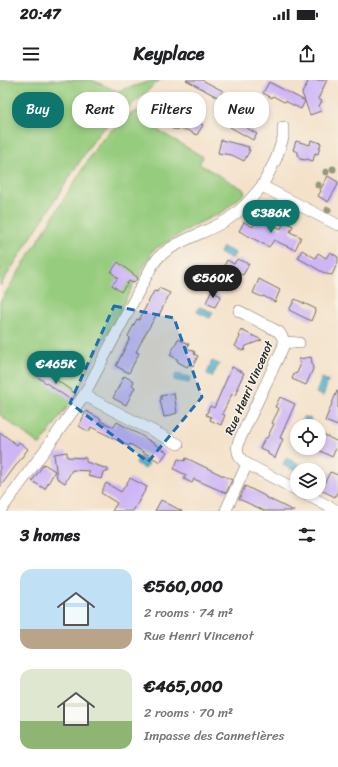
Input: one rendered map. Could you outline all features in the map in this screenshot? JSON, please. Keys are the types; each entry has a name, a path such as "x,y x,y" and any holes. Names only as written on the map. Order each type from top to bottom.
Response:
{"street":[{"path":"0,511 84,395 153,264 161,255 172,247 226,220 250,200 262,186 276,160 283,138 282,127"},
{"path":"262,186 338,225"},
{"name":"Rue Henri Vincenot","path":"239,311 279,332 285,342 236,450 242,461 290,486"},
{"path":"285,342 299,343"},
{"path":"84,395 178,444"},
{"path":"226,510 247,464"},
{"path":"315,499 338,511"}],"highlighted area":[{"path":"114,306 174,318 202,397 148,462 70,403"}],"green space":[{"path":"0,80 92,80 117,91 155,80 160,80 146,92 137,92 137,100 129,107 129,92 72,92 72,128 104,128 89,147 0,286"},
{"path":"137,111 137,128 157,128 203,157 199,164 243,189 245,193 224,211 195,225 153,250 76,394 40,445 0,415 0,302 95,149 105,136 114,128 129,128 129,115"}],"water":[{"path":"223,247 235,253 232,259 220,253"},
{"path":"199,307 213,312 210,318 197,312"},
{"path":"212,361 219,364 212,377 207,374"},
{"path":"176,374 190,377 189,383 174,380"},
{"path":"322,378 328,381 323,396 316,393"},
{"path":"304,416 311,419 302,419"},
{"path":"139,457 149,464 145,469 136,463"},
{"path":"286,458 297,463 290,463 290,468 283,465"}],"building":[{"path":"186,80 202,80 223,91 214,92 214,95"},
{"path":"309,80 327,80 318,99 322,101 319,106 321,111 310,115 302,93"},
{"path":"269,82 305,101 301,109 273,96 272,98 269,96 269,92 264,92"},
{"path":"201,128 197,135 187,130 172,129"},
{"path":"232,128 247,128 257,134 253,140"},
{"path":"221,140 249,147 248,150 250,150 244,161 232,155 218,153"},
{"path":"311,140 321,143 318,154 315,153 313,161 300,159 298,152 293,150 296,141 310,145"},
{"path":"328,176 338,182 338,185 328,202 318,196"},
{"path":"258,217 281,229 284,221 293,226 290,232 301,237 295,250 274,240 269,247 239,231 244,222 253,227"},
{"path":"302,250 315,258 318,253 326,258 330,252 338,257 338,262 332,275 326,274 298,258"},
{"path":"237,259 249,264 243,275 235,272 230,283 219,278 227,260 234,264"},
{"path":"118,262 138,278 133,283 129,281 121,292 112,285 118,278 111,272"},
{"path":"259,279 280,290 275,302 253,293"},
{"path":"159,288 170,293 159,315 157,314 143,338 136,352 139,353 129,373 116,366 130,338 128,336 137,319 139,320 154,291 157,292"},
{"path":"211,291 221,296 215,307 206,303"},
{"path":"295,299 316,309 311,321 289,310"},
{"path":"241,330 262,340 246,346 244,351 239,349 235,346 240,337 239,334"},
{"path":"178,339 189,344 187,348 195,352 194,354 198,356 193,366 189,364 187,367 170,355"},
{"path":"311,357 313,369 306,385 292,379 300,366 299,359"},
{"path":"232,367 244,373 237,388 239,388 235,395 232,394 222,414 225,415 221,425 210,420 211,417 206,415 210,406 214,408"},
{"path":"41,369 76,394 71,400 36,376"},
{"path":"124,376 134,381 132,386 135,387 126,405 113,398"},
{"path":"338,391 338,426 326,421"},
{"path":"174,393 177,413 164,417 160,400 161,396"},
{"path":"280,397 295,404 280,438 283,439 275,458 260,448 274,424 272,423 279,409 275,407"},
{"path":"86,411 101,419 100,421 114,427 117,422 167,452 160,462 130,444 129,446 91,427 89,432 79,426"},
{"path":"0,432 17,445 19,442 28,449 0,487"},
{"path":"326,436 338,442 332,457 326,454"},
{"path":"67,452 67,457 86,458 86,462 108,469 108,472 103,472 101,479 88,476 90,471 72,470 65,483 57,478 54,454"},
{"path":"186,458 232,480 226,493 194,479 192,483 184,479 186,475 174,469 178,459 185,461"},
{"path":"44,464 55,471 45,489 32,481"},
{"path":"330,472 338,475 338,490 335,497 326,492 326,480"},
{"path":"130,478 147,487 133,511 112,511 117,503 101,493 106,483 121,492"},
{"path":"245,486 294,511 265,511 239,499"},
{"path":"161,500 182,511 155,511"}]}
